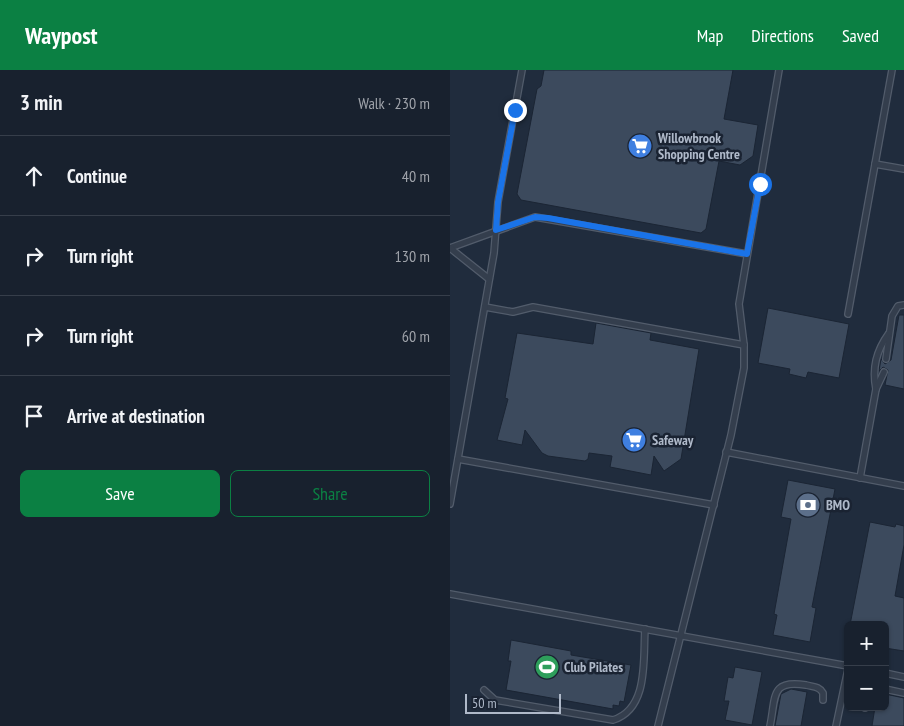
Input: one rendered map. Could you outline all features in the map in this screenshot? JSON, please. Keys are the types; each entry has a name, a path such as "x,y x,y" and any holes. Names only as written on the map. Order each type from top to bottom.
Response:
{"lane":[{"path":"450,504 485,306 498,202 522,70"},
{"path":"658,726 714,505 744,368 744,345 738,304 779,70"},
{"path":"848,314 892,70"},
{"path":"875,164 904,169"},
{"path":"450,248 496,230 535,217 542,217 747,254"},
{"path":"450,248 489,279"},
{"path":"886,359 894,310 898,306 904,305"},
{"path":"485,306 514,312 533,307 744,345"},
{"path":"876,390 873,374 878,348 889,333"},
{"path":"860,478 876,390 884,372"},
{"path":"726,452 904,486"},
{"path":"450,461 714,505"},
{"path":"450,594 844,666"},
{"path":"484,690 495,700 613,720 624,717 638,698 644,663 645,629"},
{"path":"889,674 904,677"},
{"path":"770,726 777,690 788,682 818,687 823,693 823,700"},
{"path":"836,726 844,687"},
{"path":"889,691 904,693"}],"building":[{"name":"Willowbrook Shopping Centre","path":"544,70 733,70 724,119 758,125 753,156 740,165 719,161 706,229 701,233 521,200 517,194 537,89 541,86"},
{"path":"768,308 849,324 839,378 808,372 806,378 789,374 790,369 758,363"},
{"path":"899,315 904,315 904,389 885,385 888,370 883,367 879,371 881,359 885,364 891,360"},
{"path":"596,323 651,333 650,340 699,349 681,459 664,471 654,456 651,475 610,467 612,456 589,453 588,459 585,461 548,456 542,453 525,430 522,445 497,440 508,399 505,398 517,333 593,344"},
{"path":"788,480 835,489 812,607 816,608 810,642 773,635 777,615 774,614 791,519 781,517"},
{"path":"870,522 895,527 896,524 904,526 904,545 895,596 904,598 904,651 889,649 889,621 851,621"},
{"path":"511,640 571,651 571,655 631,665 624,702 620,701 619,706 613,705 613,709 506,690 511,661 508,661"},
{"path":"735,667 762,672 752,725 725,720 729,701 724,701 728,677 733,678"},
{"path":"791,689 807,692 801,726 775,726 781,694"},
{"path":"889,695 904,698 904,726 872,726 874,711 889,711"}],"place":[{"name":"Willowbrook Shopping Centre","path":"640,146"},
{"name":"Safeway","path":"634,440"},
{"name":"BMO","path":"808,505"},
{"name":"Club Pilates","path":"547,667"}],"route":[{"path":"515,110 498,202 496,230 535,217 548,218 747,254 760,184"}]}
